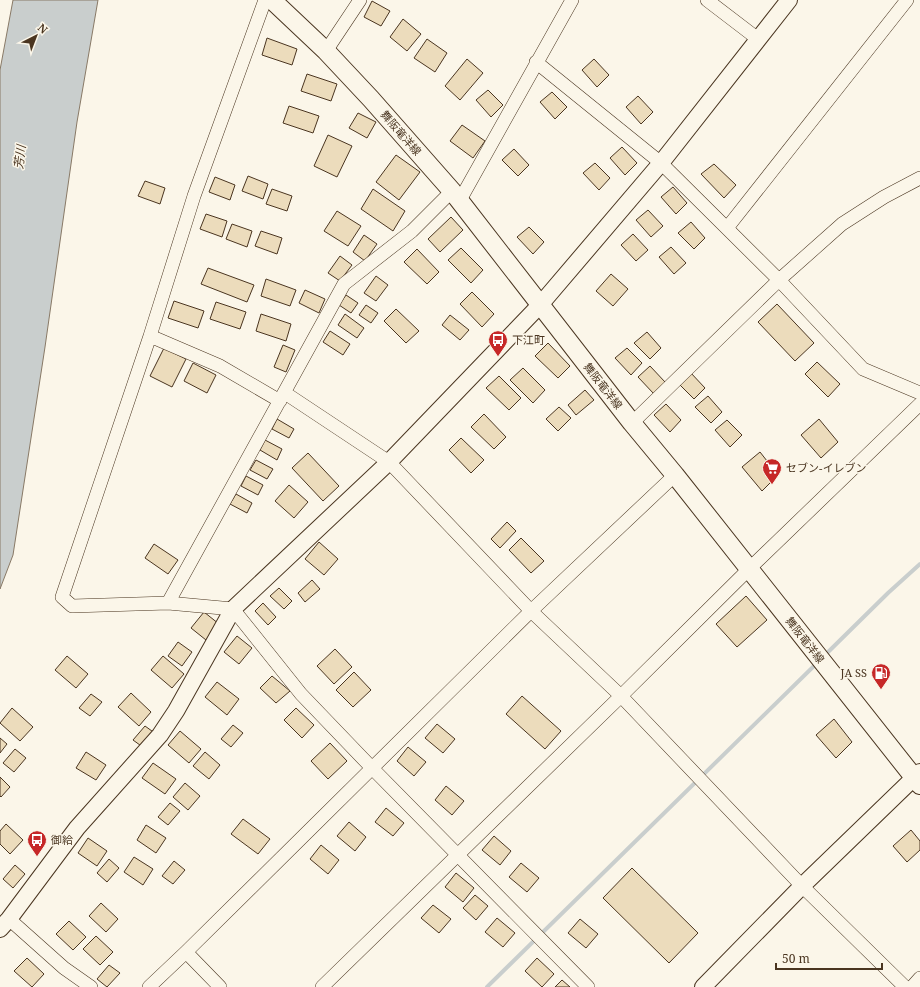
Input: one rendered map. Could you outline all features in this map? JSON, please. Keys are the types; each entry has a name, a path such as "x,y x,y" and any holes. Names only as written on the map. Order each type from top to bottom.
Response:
{"main road":[{"name":"舞阪竜洋線","path":"272,0 326,51 371,99 456,195 632,423 918,778"}],"street":[{"path":"265,0 194,196 150,336 62,597 72,606 168,602 233,609 301,694 457,855 588,987"},
{"path":"326,51 360,0"},
{"path":"168,602 283,397 344,284 456,195 572,0"},
{"path":"707,0 758,39"},
{"path":"91,987 4,924 77,828 160,735 176,711 233,609 389,462 540,305 661,163 788,0"},
{"path":"727,228 907,0"},
{"path":"536,62 661,163 778,280 863,369 920,393"},
{"path":"632,423 778,280 842,224 884,196 920,178"},
{"path":"150,336 220,366 283,397 389,462 531,612 621,696 802,886 905,987"},
{"path":"322,987 621,696 749,569 920,404"},
{"path":"149,987 531,612 675,475"},
{"path":"703,987 802,886 918,778"},
{"path":"186,952 220,987"},
{"path":"912,987 920,978"}],"water":[{"name":"芳川","path":"13,0 98,0 77,122 45,347 13,555 0,589 0,70"}],"building":[{"path":"372,1 390,11 381,26 364,17"},
{"path":"403,19 421,34 407,51 390,37"},
{"path":"267,38 297,49 292,65 262,55"},
{"path":"427,39 447,53 435,72 414,58"},
{"path":"467,59 483,73 460,100 445,86"},
{"path":"594,59 609,75 597,87 582,70"},
{"path":"307,74 337,84 331,101 301,91"},
{"path":"488,90 503,105 491,117 476,100"},
{"path":"552,92 567,107 555,119 540,102"},
{"path":"638,96 653,112 641,124 626,107"},
{"path":"289,106 319,116 313,133 283,123"},
{"path":"358,113 376,122 367,138 349,128"},
{"path":"462,125 485,141 473,158 450,141"},
{"path":"328,135 352,146 337,177 314,166"},
{"path":"622,147 637,163 625,175 610,158"},
{"path":"514,149 529,165 518,176 502,160"},
{"path":"396,155 420,172 399,200 376,182"},
{"path":"595,163 610,178 599,190 583,173"},
{"path":"714,164 736,185 724,198 701,174"},
{"path":"248,176 268,184 263,199 242,191"},
{"path":"215,177 235,185 230,200 209,192"},
{"path":"145,181 165,188 160,204 138,196"},
{"path":"673,187 687,203 676,214 661,197"},
{"path":"272,189 292,196 287,211 266,204"},
{"path":"373,189 405,211 393,231 361,209"},
{"path":"648,210 663,226 651,237 636,220"},
{"path":"337,211 361,226 348,246 324,231"},
{"path":"206,214 227,221 222,237 200,229"},
{"path":"451,217 463,230 440,252 428,239"},
{"path":"691,222 705,238 694,249 678,233"},
{"path":"232,224 252,231 247,247 226,239"},
{"path":"529,227 544,242 533,254 517,237"},
{"path":"261,231 282,238 277,254 255,246"},
{"path":"633,234 648,250 636,261 621,245"},
{"path":"364,235 377,244 365,261 353,252"},
{"path":"671,247 686,263 674,274 659,257"},
{"path":"461,248 483,270 471,283 448,260"},
{"path":"417,249 439,272 427,284 404,262"},
{"path":"340,256 352,265 340,281 328,273"},
{"path":"208,268 254,285 247,302 201,284"},
{"path":"611,274 628,289 613,306 596,291"},
{"path":"376,276 388,285 376,301 364,293"},
{"path":"266,279 296,290 290,306 261,296"},
{"path":"305,290 325,299 319,313 299,303"},
{"path":"472,292 494,314 482,327 460,304"},
{"path":"346,295 358,303 351,313 339,305"},
{"path":"174,301 204,311 198,328 168,318"},
{"path":"216,302 246,312 240,329 210,319"},
{"path":"777,304 814,343 795,361 758,322"},
{"path":"366,305 378,313 371,323 359,315"},
{"path":"396,309 419,331 406,343 384,321"},
{"path":"261,314 291,324 286,341 256,331"},
{"path":"345,314 364,328 357,338 338,325"},
{"path":"450,315 469,330 460,340 442,325"},
{"path":"330,331 350,344 343,355 323,342"},
{"path":"647,332 661,348 650,359 634,343"},
{"path":"548,343 570,366 558,378 535,356"},
{"path":"283,345 295,350 286,372 274,367"},
{"path":"164,348 186,359 172,387 150,376"},
{"path":"627,348 642,363 631,375 615,358"},
{"path":"817,362 840,384 828,397 805,374"},
{"path":"193,363 216,375 207,393 184,381"},
{"path":"650,366 665,382 654,394 638,377"},
{"path":"523,368 545,390 533,403 510,380"},
{"path":"690,372 705,388 694,399 678,383"},
{"path":"499,376 521,398 509,410 486,388"},
{"path":"585,390 594,400 576,415 568,405"},
{"path":"708,396 722,412 711,423 695,407"},
{"path":"666,404 681,420 670,432 654,415"},
{"path":"559,407 571,418 558,431 546,419"},
{"path":"484,414 506,437 494,449 471,427"},
{"path":"277,419 294,429 289,438 272,429"},
{"path":"819,419 838,442 821,458 801,435"},
{"path":"727,420 742,435 730,447 715,430"},
{"path":"461,438 484,460 471,473 449,450"},
{"path":"265,440 282,449 277,460 260,450"},
{"path":"760,452 778,475 762,491 742,467"},
{"path":"308,453 339,486 323,501 292,468"},
{"path":"256,460 273,469 267,479 250,470"},
{"path":"246,476 263,485 258,495 241,486"},
{"path":"289,485 308,502 294,518 275,501"},
{"path":"236,494 252,503 247,513 230,504"},
{"path":"507,522 516,531 500,548 491,539"},
{"path":"521,538 544,561 531,573 509,550"},
{"path":"319,542 338,559 324,575 305,559"},
{"path":"154,544 178,560 168,574 145,558"},
{"path":"312,580 320,589 305,602 298,593"},
{"path":"279,588 292,601 284,609 270,596"},
{"path":"746,596 767,620 737,647 716,624"},
{"path":"263,603 276,617 268,625 255,611"},
{"path":"204,612 219,624 206,640 191,628"},
{"path":"237,636 252,648 239,664 224,652"},
{"path":"178,642 192,652 182,666 168,656"},
{"path":"335,649 352,667 334,684 317,666"},
{"path":"67,656 88,674 76,688 55,670"},
{"path":"163,656 184,674 172,688 151,670"},
{"path":"354,672 371,690 353,707 336,690"},
{"path":"272,676 290,691 276,703 260,688"},
{"path":"217,682 239,699 227,715 205,697"},
{"path":"131,693 151,712 139,726 118,707"},
{"path":"91,694 102,702 90,716 79,708"},
{"path":"522,696 561,731 545,749 506,714"},
{"path":"12,708 33,727 20,741 0,723"},
{"path":"296,708 314,725 302,738 284,720"},
{"path":"834,719 852,742 836,758 816,735"},
{"path":"437,724 455,739 443,753 425,738"},
{"path":"233,725 243,733 231,747 221,739"},
{"path":"145,726 156,734 144,748 133,740"},
{"path":"180,731 201,749 189,763 168,745"},
{"path":"0,738 7,744 0,753"},
{"path":"330,743 347,761 328,779 311,761"},
{"path":"408,747 426,762 414,776 397,761"},
{"path":"15,749 26,758 14,772 3,763"},
{"path":"86,752 106,765 96,780 76,768"},
{"path":"205,752 220,765 209,779 193,766"},
{"path":"153,763 176,779 165,794 142,778"},
{"path":"0,777 10,787 1,797 0,796"},
{"path":"185,783 200,796 188,810 173,797"},
{"path":"446,786 464,801 452,815 435,800"},
{"path":"170,803 180,811 168,825 158,817"},
{"path":"386,808 404,823 393,836 375,822"},
{"path":"243,819 270,839 258,854 231,834"},
{"path":"349,822 366,837 355,851 337,836"},
{"path":"6,824 23,840 10,854 0,844 0,831"},
{"path":"146,825 166,838 156,853 137,840"},
{"path":"911,830 920,841 920,850 907,862 893,846"},
{"path":"494,836 511,851 500,865 482,850"},
{"path":"88,838 107,851 97,866 78,853"},
{"path":"321,845 339,860 328,874 310,859"},
{"path":"134,857 153,869 143,885 124,872"},
{"path":"109,859 119,868 107,882 97,873"},
{"path":"174,861 185,870 173,884 162,876"},
{"path":"521,863 539,878 527,892 509,877"},
{"path":"15,865 25,874 13,888 3,879"},
{"path":"632,868 698,933 669,963 603,898"},
{"path":"456,873 474,888 463,902 445,887"},
{"path":"475,895 488,906 476,920 463,908"},
{"path":"101,903 118,919 106,932 89,916"},
{"path":"433,905 451,919 439,933 421,918"},
{"path":"497,918 515,933 503,947 485,932"},
{"path":"580,919 598,934 586,948 568,933"},
{"path":"69,921 86,937 73,950 56,934"},
{"path":"96,936 113,952 100,965 83,949"},
{"path":"27,958 44,974 32,987 14,971"},
{"path":"537,958 554,974 542,987 525,971"},
{"path":"109,965 120,973 107,987 97,979"},
{"path":"562,980 570,987 555,987"}],"waterway":[{"path":"823,657 888,593 920,564"},
{"path":"487,987 817,663"}],"place":[{"name":"下江町","path":"498,357"},
{"name":"セブン-イレブン","path":"772,485"},
{"name":"JA SS","path":"881,690"},
{"name":"御給","path":"37,857"}]}
